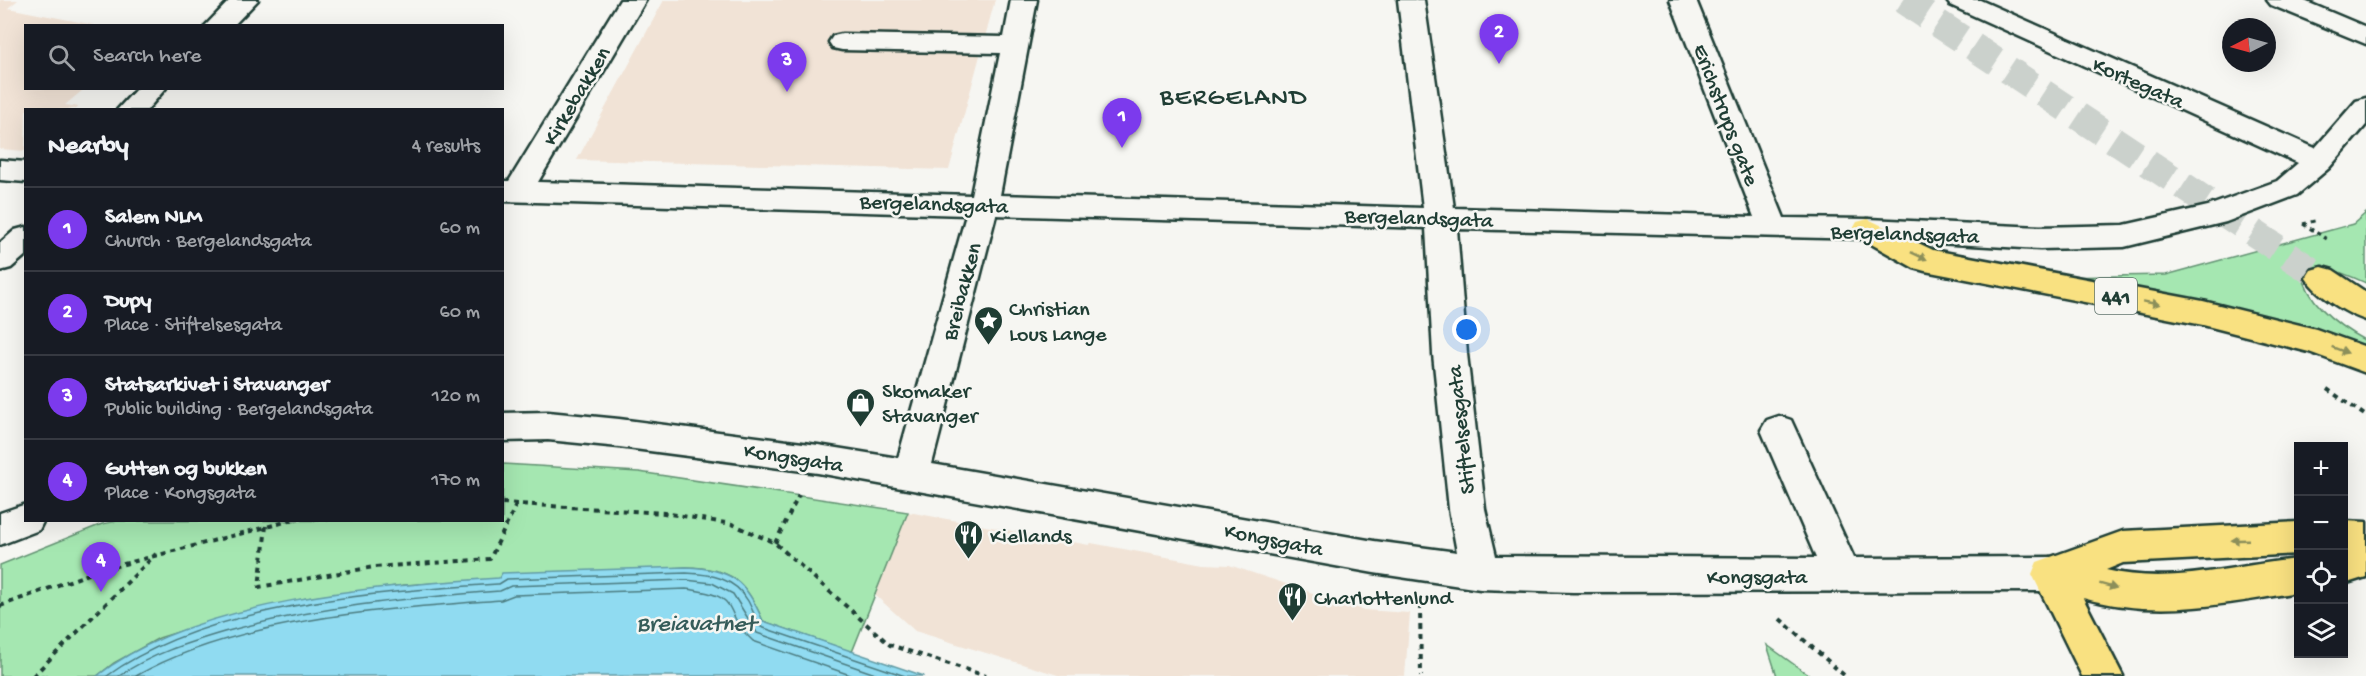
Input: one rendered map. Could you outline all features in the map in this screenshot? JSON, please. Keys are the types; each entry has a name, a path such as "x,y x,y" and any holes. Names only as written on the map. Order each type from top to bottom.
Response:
{"main road":[{"name":"441","path":"1868,229 1925,260 2203,314 2316,341 2366,360"},
{"path":"2322,278 2366,308"},
{"path":"2348,537 2366,538"},
{"name":"Kongsgata","path":"2050,574 2069,570 2103,552 2123,547 2294,538"},
{"path":"2348,566 2366,561"},
{"path":"2050,574 2103,676"},
{"name":"Kongsgata","path":"2050,574 2072,577 2130,592 2152,594 2199,590 2294,576"}],"street":[{"path":"220,24 245,0"},
{"name":"Kirkebakken","path":"510,191 633,0"},
{"name":"Breibakken","path":"911,476 984,203 1024,0"},
{"name":"Stiftelsesgata","path":"1411,0 1440,216 1450,354 1467,509 1480,572"},
{"name":"Erichstrups gate","path":"1683,0 1773,228"},
{"name":"Kortegata","path":"1959,0 2319,161"},
{"path":"2280,0 2366,36"},
{"path":"842,42 1016,45"},
{"path":"133,108 151,90"},
{"name":"Bergelandsgata","path":"510,191 1868,229 2040,238 2124,236 2215,215 2287,188 2319,161 2366,107"},
{"path":"0,170 24,172"},
{"path":"0,260 24,239"},
{"name":"Kongsgata","path":"504,428 548,426 796,456 1221,528 1374,557 1480,572 1572,575 2050,574"},
{"path":"1779,430 1843,575"},
{"path":"0,529 24,520"}],"path":[{"path":"775,543 801,492"},
{"path":"504,503 641,511 699,517 732,524 775,543 890,645 986,676"},
{"path":"266,526 259,588 378,566 456,559 490,560 517,503"},
{"path":"0,606 97,571 284,522"},
{"path":"33,676 157,554"},
{"path":"1420,596 1421,676"},
{"path":"1776,616 1845,676"}],"shaded area":[{"path":"0,0 18,0 8,8 89,24 24,24 24,90 83,90 65,105 79,107 78,108 24,108 24,151 0,149"},
{"path":"664,0 995,0 949,170 577,160"},
{"path":"908,512 1204,564 1229,565 1364,610 1410,613 1405,676 1061,676 915,631 875,595"}],"green space":[{"path":"2366,213 2366,283 2334,270 2317,268 2302,273 2305,284 2318,304 2336,322 2366,341 2366,346 2260,314 2058,277 2166,275 2353,224"},
{"path":"504,464 639,472 908,512 852,652 763,621 750,595 735,579 715,570 686,567 404,585 307,598 232,615 159,638 114,663 97,676 0,676 0,565 112,522 504,522"},
{"path":"1767,645 1810,676 1777,676"}],"water":[{"name":"Breiavatnet","path":"686,567 715,571 735,579 750,596 763,621 924,676 97,676 137,650 184,629 235,613 289,601 398,586 499,578 502,573"}],"tunnel":[{"path":"1903,0 2322,278"}],"place":[{"name":"Dupy","path":"1499,64"},
{"name":"Statsarkivet i Stavanger","path":"787,92"},
{"name":"Salem NLM","path":"1122,148"},
{"name":"Christian Lous Lange","path":"988,346"},
{"name":"Skomaker Stavanger","path":"861,428"},
{"name":"Kiellands","path":"969,560"},
{"name":"Gutten og bukken","path":"101,592"},
{"name":"Charlottenlund","path":"1293,622"}],"district":[{"name":"BERGELAND","path":"1234,95"}]}
